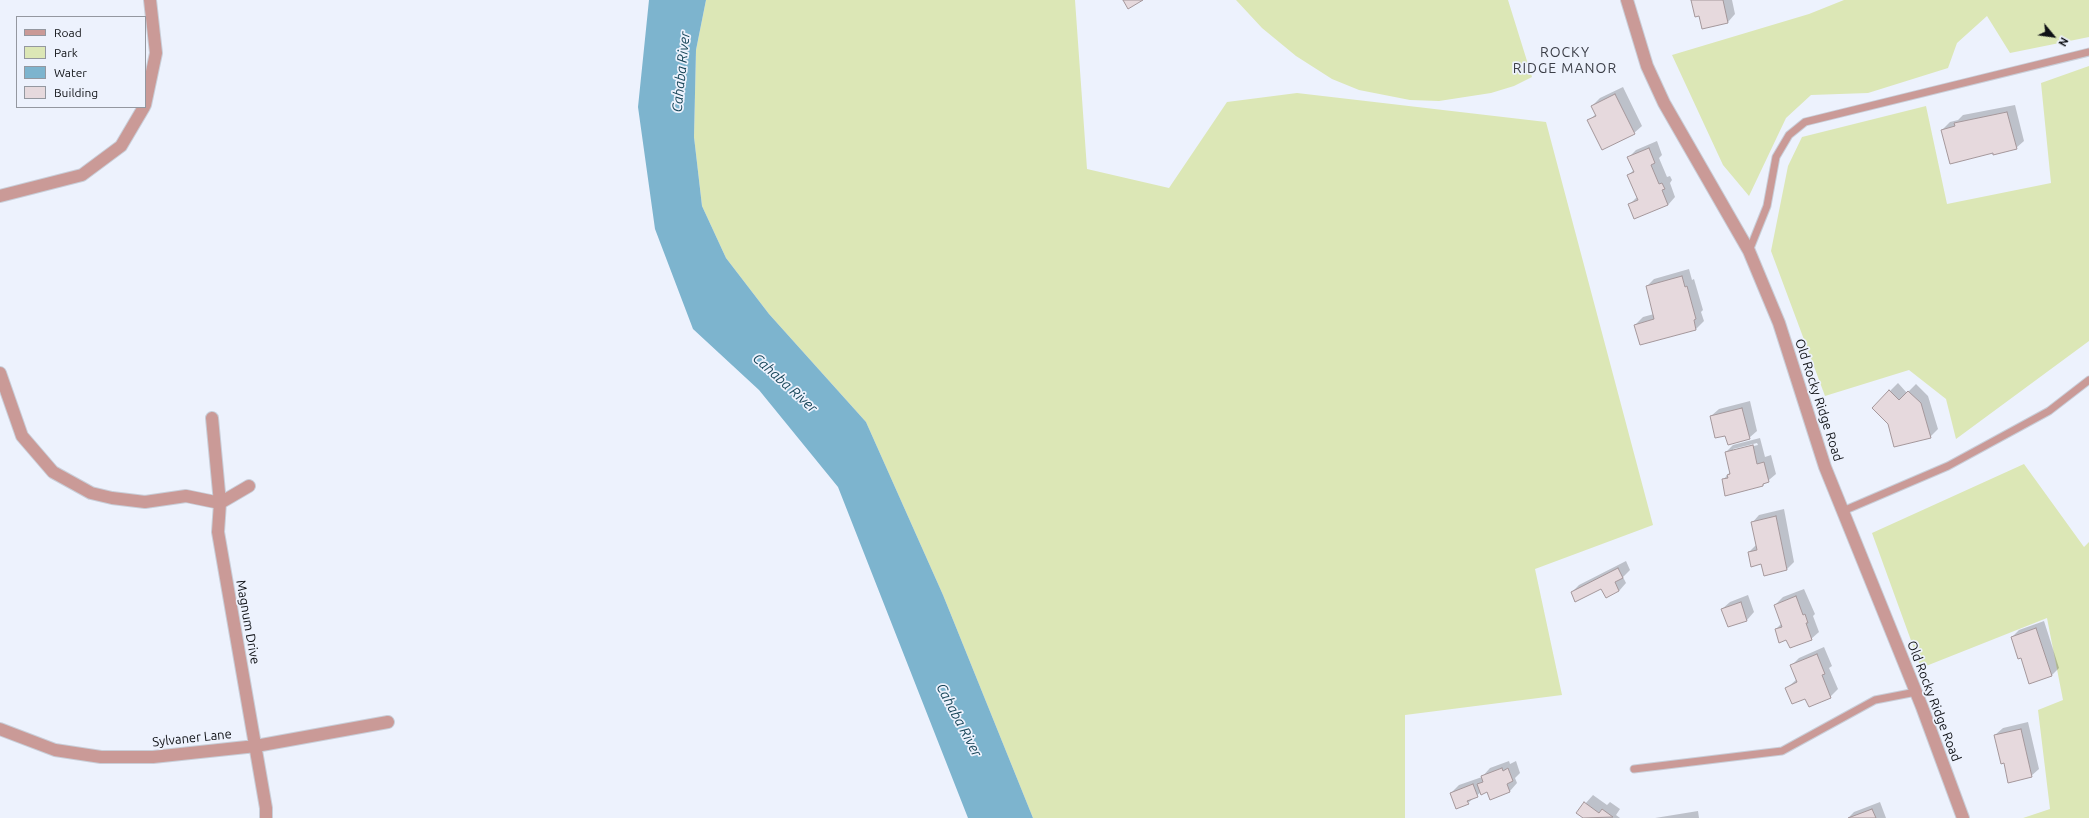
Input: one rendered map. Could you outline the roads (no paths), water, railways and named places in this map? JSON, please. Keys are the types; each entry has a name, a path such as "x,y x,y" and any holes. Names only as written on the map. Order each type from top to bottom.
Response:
{"street":[{"path":"146,97 156,53 150,0"},
{"name":"Old Rocky Ridge Road","path":"1627,0 1647,66 1664,103 1749,251 1780,323 1825,467 1916,692 1963,818"},
{"path":"0,196 82,175 120,146 143,108"},
{"path":"0,373 22,436 53,472 91,493 112,498 144,502 186,496 220,503 249,486"},
{"name":"Magnum Drive","path":"212,418 220,503 218,532 256,746 266,808 266,818"},
{"name":"Sylvaner Lane","path":"0,729 55,750 101,757 153,757 256,746 388,722"}],"lane":[{"path":"1749,251 1767,206 1776,157 1789,135 1805,122 2089,52"},
{"path":"1843,511 1955,462 2049,411 2089,380"},
{"path":"1634,769 1782,751 1875,700 1916,692"}],"water":[{"name":"Cahaba River","path":"649,0 706,0 696,50 694,137 702,206 726,258 769,314 866,422 943,595 1033,818 968,818 838,487 759,390 693,329 655,229 638,107"}],"district":[{"name":"ROCKY RIDGE MANOR","path":"1565,60"}]}
